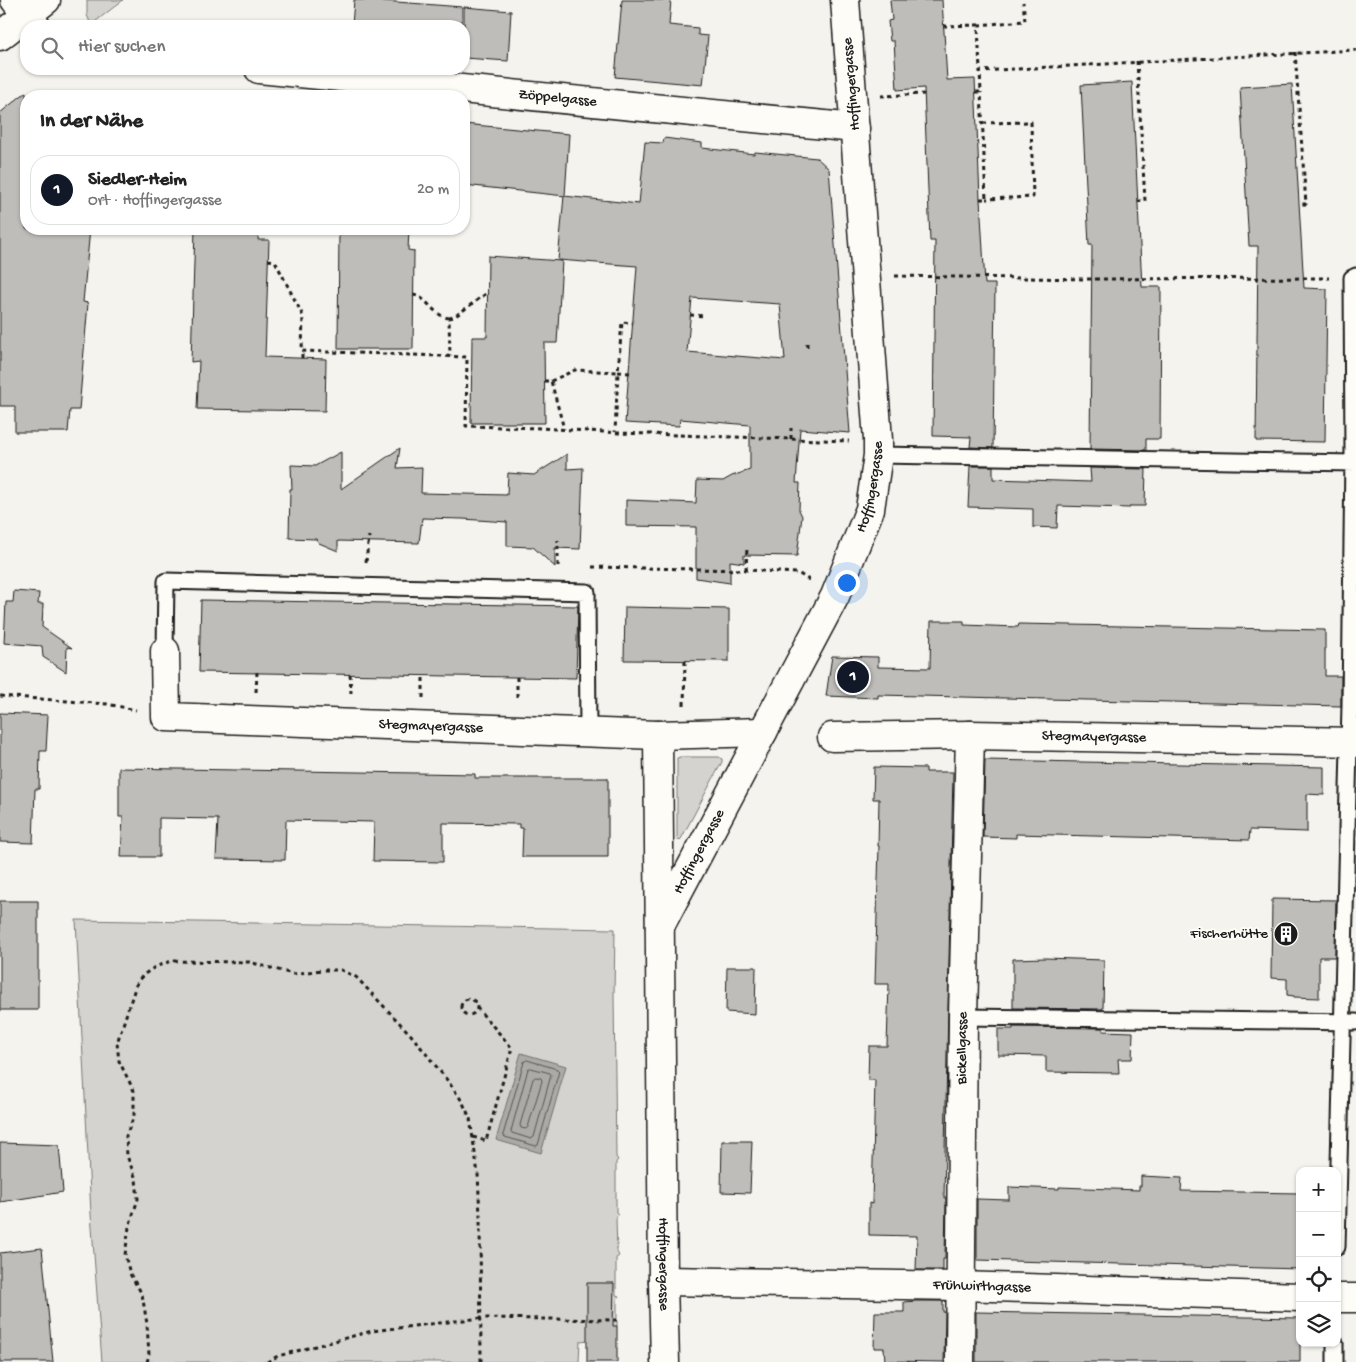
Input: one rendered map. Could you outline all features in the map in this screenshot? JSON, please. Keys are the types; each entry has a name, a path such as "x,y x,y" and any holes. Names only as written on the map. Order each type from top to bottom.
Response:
{"street":[{"name":"Hoffingergasse","path":"660,926 835,596 870,509 878,449 845,0"},
{"path":"0,36 31,10"},
{"name":"Zöppelgasse","path":"320,75 855,128"},
{"path":"165,651 166,717"},
{"name":"Stegmayergasse","path":"166,717 671,735 763,732"},
{"name":"Hoffingergasse","path":"665,1362 660,926 671,735"},
{"name":"Stegmayergasse","path":"832,737 970,735 1353,742"},
{"name":"Bickellgasse","path":"960,1362 963,1017 970,735"},
{"name":"Frühwirthgasse","path":"663,1281 960,1286 1296,1297"},
{"path":"1341,1298 1356,1298"}],"lane":[{"path":"1339,1212 1349,1022 1355,463 1354,277"},
{"path":"878,449 1355,463"},
{"path":"165,651 166,581 587,592 588,732"},
{"path":"963,1017 1349,1022"},
{"path":"1335,1362 1336,1347"}],"path":[{"path":"944,26 1025,21 1023,2"},
{"path":"978,25 986,199"},
{"path":"980,71 1356,50"},
{"path":"1295,52 1306,204 1299,204"},
{"path":"1137,61 1145,201 1138,201"},
{"path":"976,92 982,92"},
{"path":"853,98 924,94"},
{"path":"980,199 1033,197 1031,122 983,123"},
{"path":"268,260 275,261 303,316 302,358"},
{"path":"866,276 1087,279 1354,277"},
{"path":"413,294 419,295 442,317 449,318 454,317 488,293"},
{"path":"690,315 706,316"},
{"path":"449,318 450,356"},
{"path":"615,432 622,322 633,323"},
{"path":"807,343 807,348"},
{"path":"302,351 467,356 466,426 791,439 878,449"},
{"path":"544,381 551,382 575,370 630,373"},
{"path":"551,382 564,429"},
{"path":"791,428 791,439"},
{"path":"558,540 558,566"},
{"path":"746,570 747,546"},
{"path":"671,735 685,661"},
{"path":"0,696 107,704 166,717"},
{"path":"147,1362 149,1355 147,1324 142,1294 130,1274 125,1255 129,1227 138,1199 136,1179 128,1156 126,1136 134,1116 134,1091 119,1061 118,1043 136,986 143,975 171,961 249,962 293,974 322,970 341,970 356,977 411,1035 447,1080 462,1101 470,1118 478,1174 481,1362"},
{"path":"473,1137 486,1141 512,1048 477,1008 476,1003 472,1000 466,1000 461,1005 463,1013 468,1015 474,1013 477,1008"},
{"path":"267,1362 278,1356 372,1331 481,1318 617,1320"}],"shaded area":[{"path":"87,0 123,0 97,20 89,20"},
{"path":"719,757 722,759 722,762 679,841 677,838 677,758"},
{"path":"76,920 615,929 616,1157 618,1160 616,1162 616,1212 619,1215 616,1218 617,1252 619,1256 616,1258 616,1295 619,1296 617,1300 617,1326 589,1340 580,1341 579,1362 102,1362 91,1214"}],"water":[{"path":"521,1053 566,1066 541,1153 496,1140"}],"building":[{"path":"354,0 462,7 462,20 352,20"},
{"path":"622,0 671,0 669,25 698,28 698,35 708,36 703,85 615,77"},
{"path":"890,0 942,0 947,80 975,79 985,284 995,284 993,448 970,447 971,437 933,436 935,241 930,241 924,88 897,90 894,41 890,41 888,21 892,20"},
{"path":"464,7 511,11 508,61 470,58 470,20 464,20"},
{"path":"1132,82 1142,287 1161,287 1160,439 1146,439 1146,450 1090,449 1092,245 1089,245 1081,85"},
{"path":"1292,84 1304,288 1327,289 1325,442 1256,441 1258,246 1249,246 1240,87"},
{"path":"20,97 20,235 89,235 83,302 88,303 79,410 70,410 68,432 15,432 15,406 0,406 0,113"},
{"path":"470,125 569,134 565,196 470,186"},
{"path":"664,138 702,143 702,148 817,158 829,169 850,433 800,429 796,483 800,483 799,510 802,516 797,556 744,555 744,563 730,561 730,583 696,578 696,527 626,526 626,500 696,503 697,480 723,481 750,470 750,425 680,419 679,426 625,423 637,266 558,260 564,196 639,204 645,142 663,143","holes":["692,298 780,304 785,360 687,352"]},
{"path":"195,235 258,235 258,240 269,240 265,357 326,359 325,411 197,409 199,361 191,362"},
{"path":"339,235 409,235 408,250 414,251 413,349 338,349"},
{"path":"488,256 562,261 557,343 544,343 545,423 471,423 472,337 487,337"},
{"path":"400,448 397,468 422,467 421,493 507,495 508,473 534,475 567,454 567,469 583,468 580,549 555,548 555,567 533,547 507,546 507,522 463,519 422,518 419,543 338,541 338,551 319,543 316,539 289,538 290,489 292,489 291,465 315,466 341,452 341,489"},
{"path":"970,466 993,466 993,479 1091,482 1090,468 1146,469 1145,506 1130,506 1130,508 1058,506 1057,528 1033,527 1033,509 968,507"},
{"path":"14,591 39,593 38,604 43,604 42,627 72,648 67,647 66,672 43,657 42,646 4,643 6,602 13,602"},
{"path":"201,600 578,606 576,678 199,672"},
{"path":"625,607 729,609 729,661 624,660"},
{"path":"931,621 964,621 964,625 1018,627 1019,624 1325,630 1325,676 1341,676 1341,706 878,695 878,698 826,696 832,656 878,657 878,667 930,668"},
{"path":"0,713 48,715 46,751 40,751 39,789 35,789 33,843 0,842"},
{"path":"985,760 1324,767 1324,795 1307,794 1307,832 1250,830 1249,840 1016,834 1016,838 983,837"},
{"path":"874,767 926,768 926,772 953,772 944,1198 946,1198 945,1259 943,1259 943,1270 916,1270 917,1236 869,1235 869,1203 872,1204 875,1080 868,1080 869,1046 887,1046 889,984 875,984 879,799 873,799"},
{"path":"119,768 475,774 475,778 608,778 608,857 522,857 523,828 519,828 519,824 443,823 443,862 373,861 374,822 286,820 285,860 216,859 218,819 159,818 159,857 121,857 123,817 119,817"},
{"name":"Fischerhütte","path":"1272,899 1336,900 1335,957 1319,957 1319,998 1287,995 1287,979 1271,978"},
{"path":"0,901 38,901 38,1010 0,1010"},
{"path":"1013,959 1104,960 1103,1009 1013,1008"},
{"path":"727,967 756,967 755,1014 726,1012"},
{"path":"1013,1027 1103,1028 1103,1031 1133,1032 1132,1059 1118,1059 1119,1073 1046,1072 1046,1056 998,1055 998,1029 1013,1029"},
{"path":"722,1141 752,1141 750,1193 721,1192"},
{"path":"0,1143 59,1145 63,1192 0,1202"},
{"path":"1141,1176 1182,1178 1181,1191 1296,1193 1296,1269 977,1260 977,1199 1009,1200 1009,1187 1139,1190 1139,1186 1141,1186"},
{"path":"42,1248 53,1362 0,1362 0,1253"},
{"path":"587,1283 614,1283 613,1326 617,1326 617,1362 587,1362"},
{"path":"943,1301 943,1312 945,1312 944,1362 885,1361 884,1348 874,1348 875,1312 904,1312 904,1302"},
{"path":"976,1312 1296,1318 1296,1347 1300,1347 1300,1362 976,1362"}],"place":[{"name":"Siedler-Heim","path":"853,677"},
{"name":"Fischerhütte","path":"1286,934"}]}
